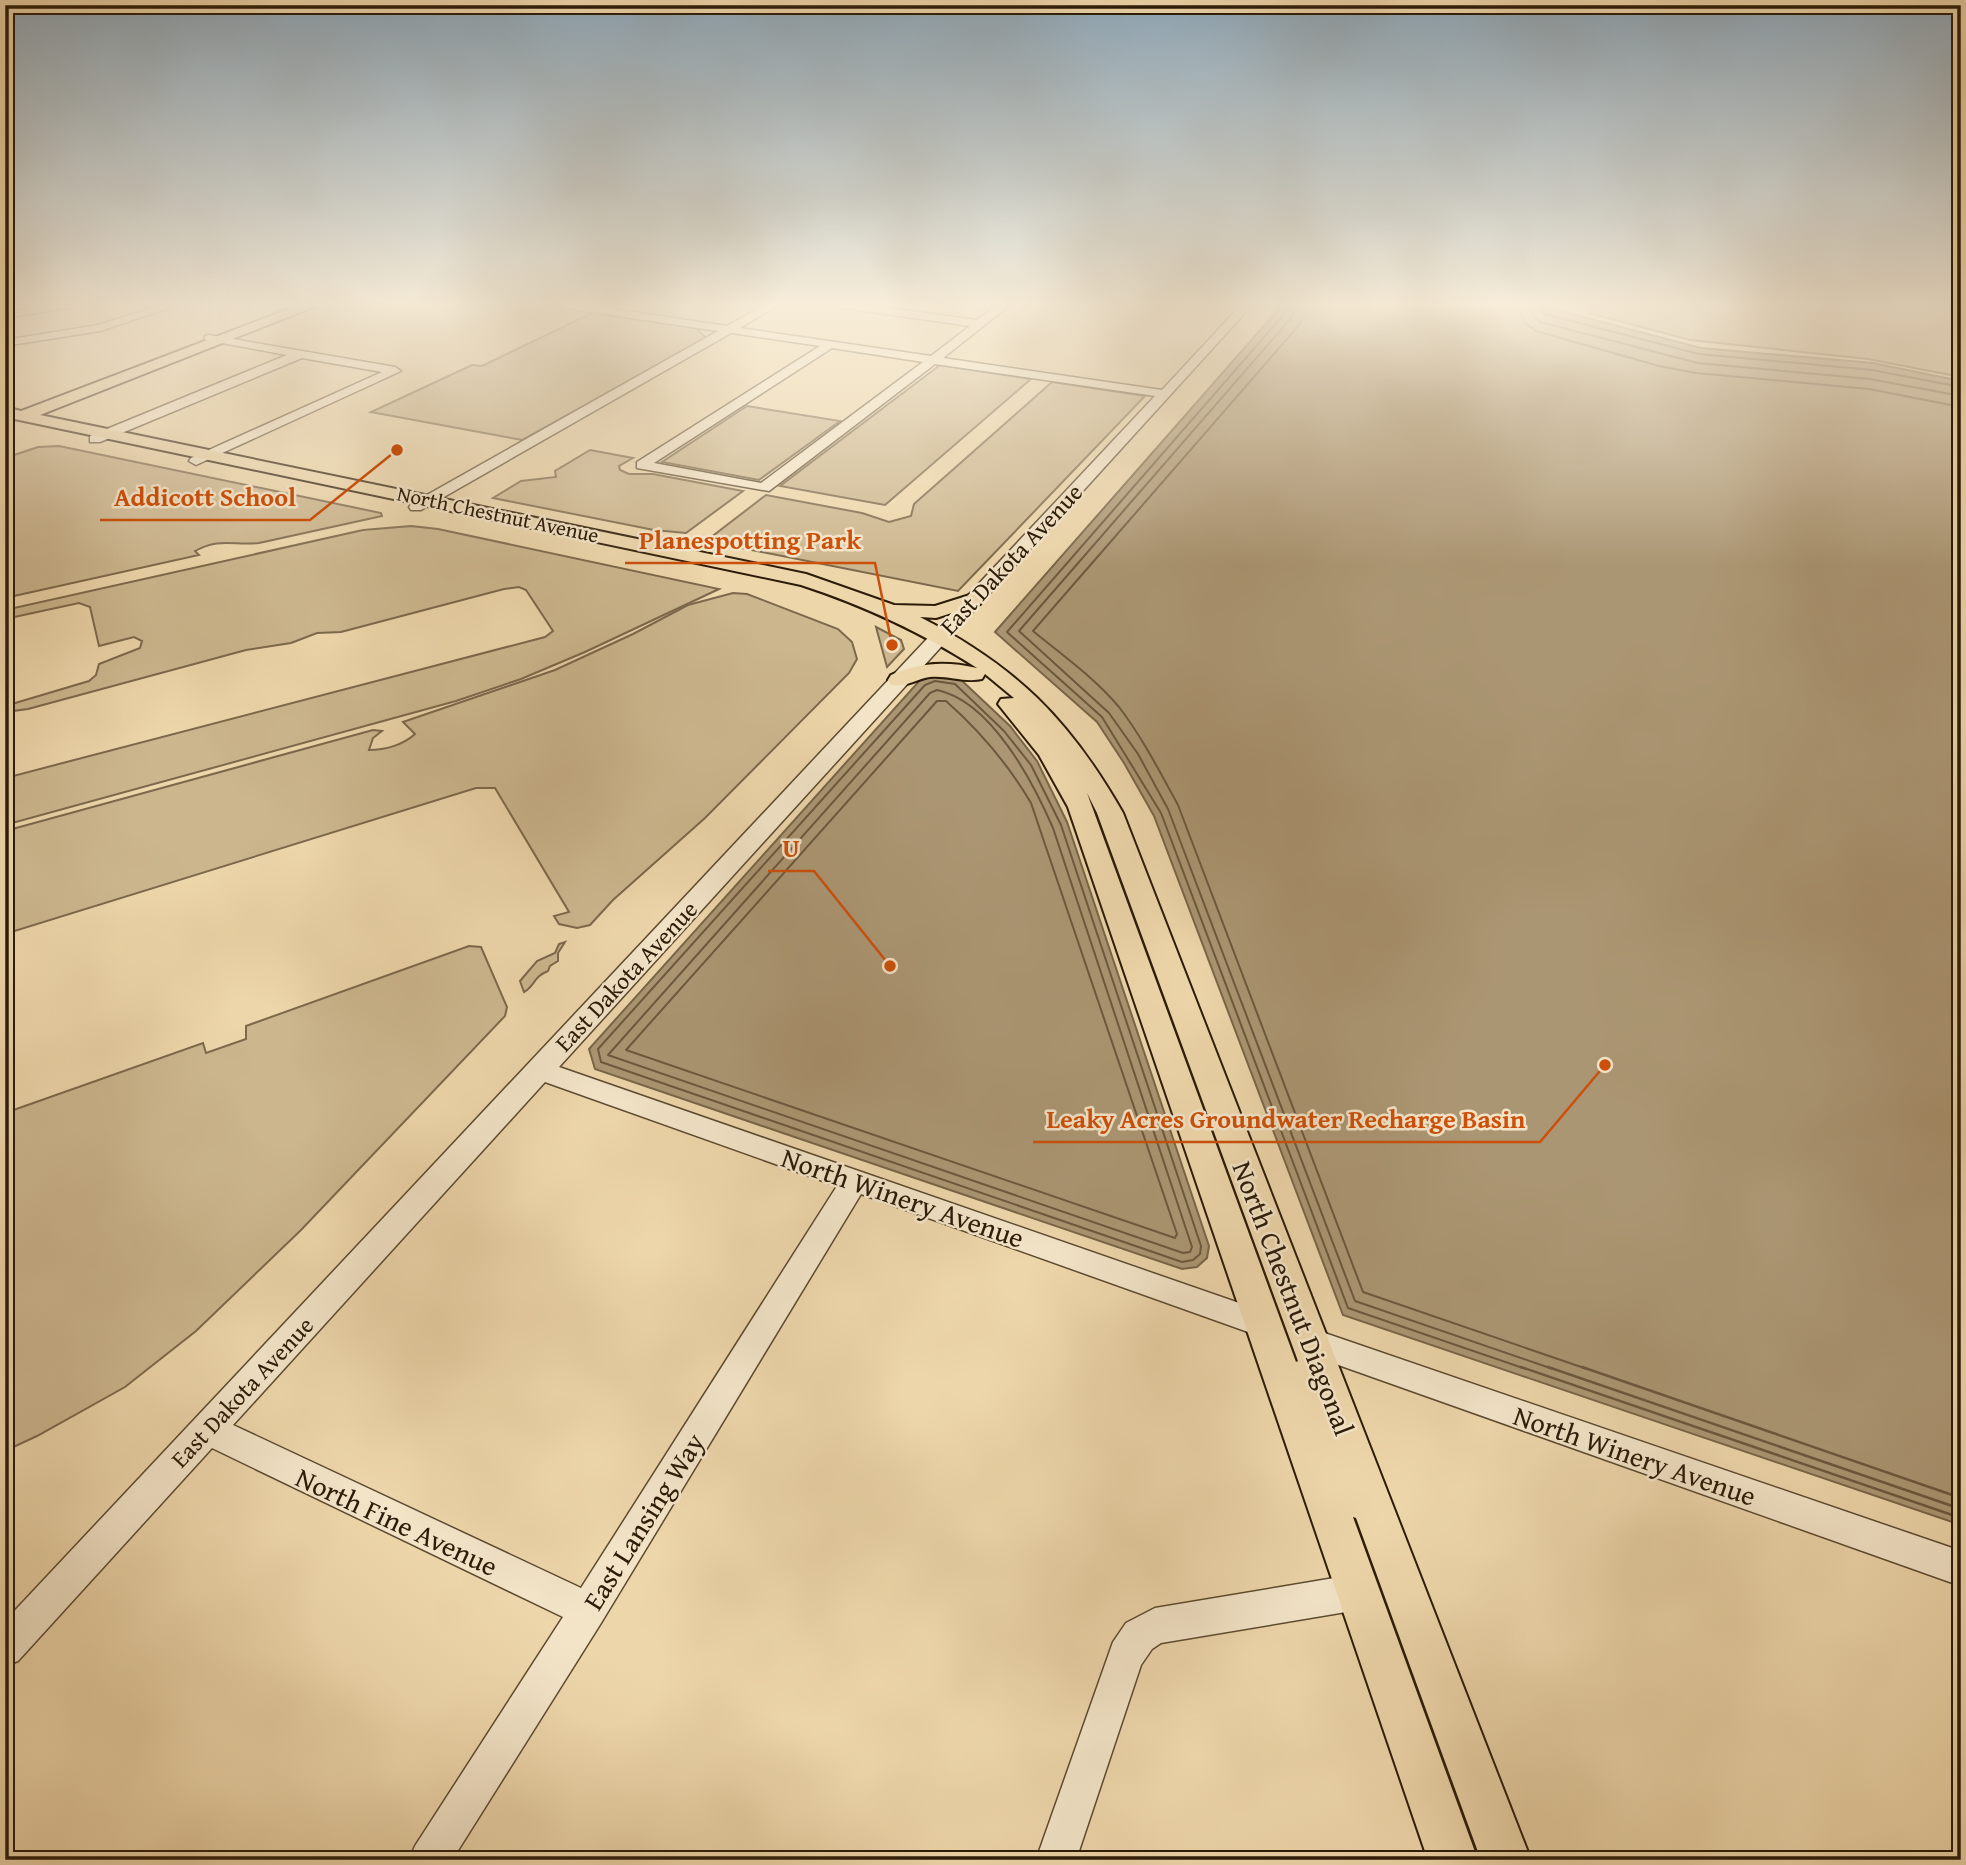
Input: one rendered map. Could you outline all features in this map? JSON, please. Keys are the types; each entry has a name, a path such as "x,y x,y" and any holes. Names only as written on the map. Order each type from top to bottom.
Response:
{"main road":[{"path":"8,417 77,391"},
{"name":"North Chestnut Avenue","path":"8,417 673,555 795,577 881,606 936,640"},
{"name":"North Chestnut Avenue","path":"673,555 810,592 936,640"},
{"path":"881,606 936,612 973,600"},
{"name":"North Chestnut Diagonal","path":"936,640 1003,699 1044,744 1063,772 1081,807 1453,1860"},
{"name":"North Chestnut Diagonal","path":"936,640 992,668 1032,703 1064,736 1094,779 1119,835 1506,1860"},
{"path":"899,680 917,672 942,669 974,674"},
{"path":"1265,1325 1287,1339 1293,1349 1336,1464 1393,1555"}],"street":[{"path":"102,436 211,391"},
{"path":"203,458 351,391"},
{"path":"422,503 622,391"},
{"path":"758,391 642,465 764,488 891,391"},
{"path":"1145,391 1165,394"},
{"name":"East Dakota Avenue","path":"5,1648 1168,391"},
{"name":"North Winery Avenue","path":"540,1070 1265,1325"},
{"name":"East Lansing Way","path":"429,1860 855,1180"},
{"name":"North Winery Avenue","path":"1310,1341 1961,1569"},
{"name":"North Fine Avenue","path":"207,1429 588,1610"},
{"path":"1056,1860 1126,1655 1139,1636 1155,1626 1358,1592"}],"shaded area":[{"path":"416,391 610,391 522,440 371,412"},
{"path":"906,391 1017,391 885,505 780,486"},
{"path":"1042,391 1112,391 1145,396 958,591 732,546 710,538 766,495 862,513 889,522 911,516 914,504"},
{"path":"747,406 840,421 759,480 662,462"},
{"path":"59,446 381,513 382,516 259,543 212,544 195,551 199,555 5,598 5,458 38,447"},
{"path":"590,450 633,458 619,466 620,470 629,474 653,474 743,491 686,533 654,530 493,498 521,481 556,477 555,471"},
{"path":"411,526 438,529 719,589 585,652 521,679 456,701 5,825 5,783 10,782 13,776 545,637 553,631 526,590 519,587 504,589 341,632 317,633 291,643 246,650 28,709 5,712 5,706 89,681 96,675 99,664 140,648 142,641 134,637 99,646 90,607 79,603 5,619 5,610 363,530"},
{"path":"733,593 747,594 838,629 852,642 857,659 849,673 705,818 613,900 590,925 577,928 559,924 554,916 569,912 495,788 476,788 5,934 5,831 373,730 382,731 373,738 369,750 394,746 415,734 403,722 555,670 688,605"},
{"path":"876,627 901,640 904,649 887,667"},
{"path":"565,942 558,953 558,961 524,992 520,981 537,961 555,953 559,944"},
{"path":"469,946 481,947 507,1007 505,1016 301,1230 196,1331 125,1387 5,1451 5,1113 203,1043 206,1053 246,1039 246,1026"}],"water":[{"path":"1207,391 1961,391 1961,1525 1343,1315 1154,816 1097,722 995,632"},
{"path":"932,674 958,677 1010,726 1037,761 1067,822 1209,1246 1207,1258 1197,1267 1182,1269 595,1069 589,1049 921,679"}],"place":[{"name":"Addicott School","path":"397,450"},
{"name":"Planespotting Park","path":"892,645"},
{"name":"U","path":"890,966"},
{"name":"Leaky Acres Groundwater Recharge Basin","path":"1605,1065"}]}
